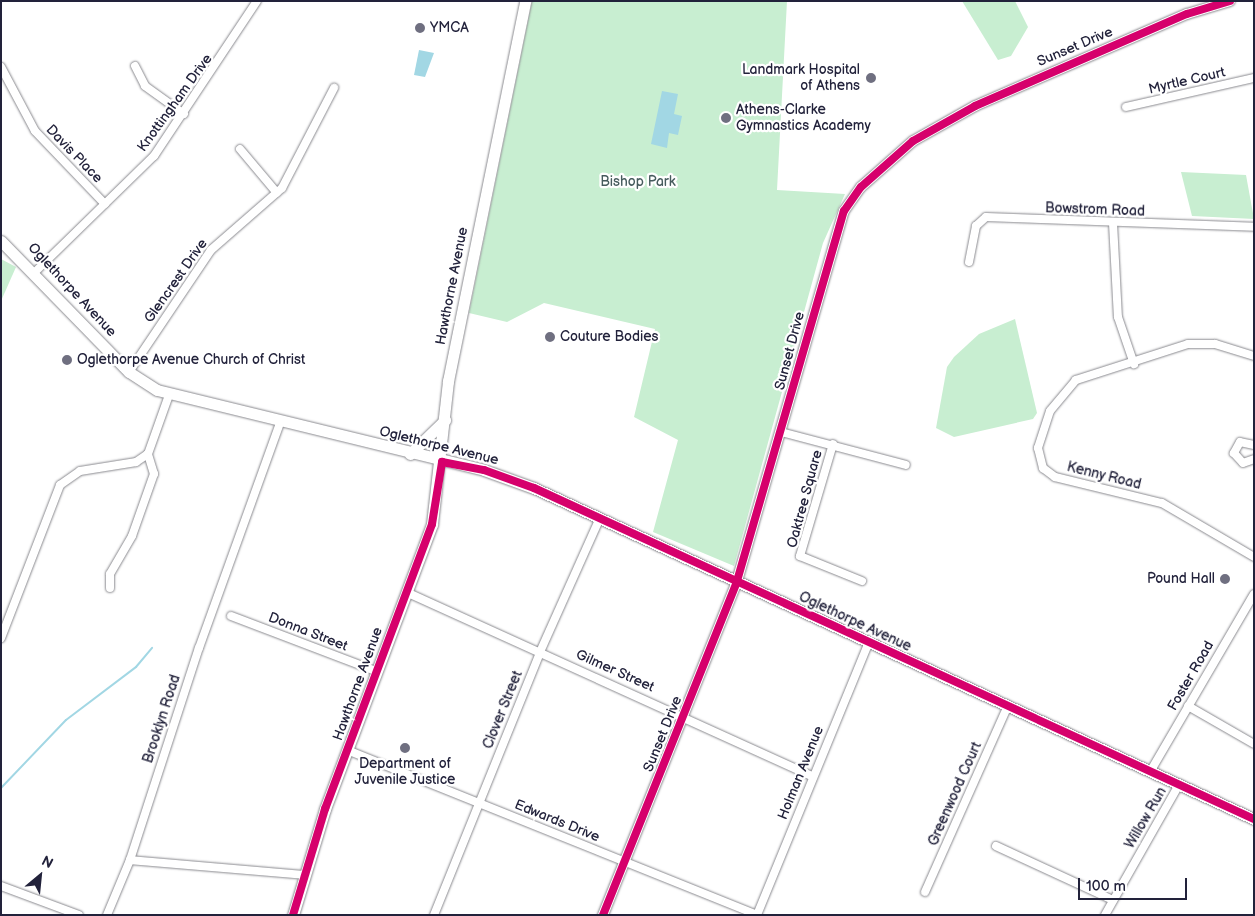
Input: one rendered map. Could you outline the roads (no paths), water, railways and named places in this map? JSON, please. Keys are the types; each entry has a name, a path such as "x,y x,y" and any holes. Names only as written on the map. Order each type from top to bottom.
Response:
{"main road":[{"name":"Hawthorne Avenue","path":"293,915 347,750 432,524 442,462 449,378 525,1"},
{"name":"Oglethorpe Avenue","path":"1,241 36,271 129,372 168,395 442,462 484,470 600,518 1254,819"},
{"path":"410,454 445,420"}],"street":[{"name":"Knottingham Drive","path":"36,271 154,156 184,114 257,1"},
{"name":"Sunset Drive","path":"603,915 737,581 844,211 877,172 913,141 978,104 1192,12 1230,1"},
{"name":"Davis Place","path":"1,66 35,131 105,204"},
{"path":"135,66 145,86 184,114"},
{"name":"Myrtle Court","path":"1126,107 1254,78"},
{"name":"Glencrest Drive","path":"129,372 211,250 277,194 334,88"},
{"path":"240,150 277,194"},
{"name":"Bowstrom Road","path":"969,262 976,226 986,217 1254,227"},
{"path":"1114,223 1118,317 1134,364"},
{"name":"Kenny Road","path":"1254,356 1197,343 1134,364 1079,379 1068,386 1042,429 1038,448 1042,468 1078,486 1162,504 1254,557"},
{"path":"110,588 110,574 132,536 154,474 148,454 168,395"},
{"name":"Brooklyn Road","path":"107,915 130,860 201,640 280,423"},
{"name":"Oaktree Square","path":"781,432 906,465"},
{"path":"1254,445 1240,442 1234,453 1243,463 1254,459"},
{"name":"Oaktree Square","path":"832,444 800,556 862,581"},
{"path":"1,638 42,526 64,481 80,471 136,462 148,454"},
{"name":"Clover Street","path":"434,915 540,652 600,518"},
{"name":"Gilmer Street","path":"406,592 684,715 812,776"},
{"name":"Foster Road","path":"1150,772 1254,595"},
{"name":"Donna Street","path":"231,616 376,671"},
{"name":"Holman Avenue","path":"757,915 812,776 869,642"},
{"name":"Greenwood Court","path":"925,892 1008,706"},
{"path":"1188,706 1254,744"},
{"name":"Edwards Drive","path":"347,750 757,915"},
{"name":"Willow Run","path":"1105,915 1179,785"},
{"path":"996,846 1113,900"},
{"path":"130,860 305,876"},
{"path":"1,886 79,915"}],"water":[{"path":"419,50 434,53 425,77 414,75"},
{"path":"662,91 678,94 674,114 682,116 678,135 669,133 667,148 651,144"}],"waterway":[{"path":"1,788 66,720 136,667 152,648"}],"place":[{"name":"YMCA","path":"420,28"},
{"name":"Landmark Hospital of Athens","path":"871,78"},
{"name":"Athens-Clarke Gymnastics Academy","path":"726,118"},
{"name":"Couture Bodies","path":"550,337"},
{"name":"Oglethorpe Avenue Church of Christ","path":"67,360"},
{"name":"Pound Hall","path":"1225,579"},
{"name":"Department of Juvenile Justice","path":"405,748"}],"park label":[{"name":"Bishop Park","path":"638,182"}]}
